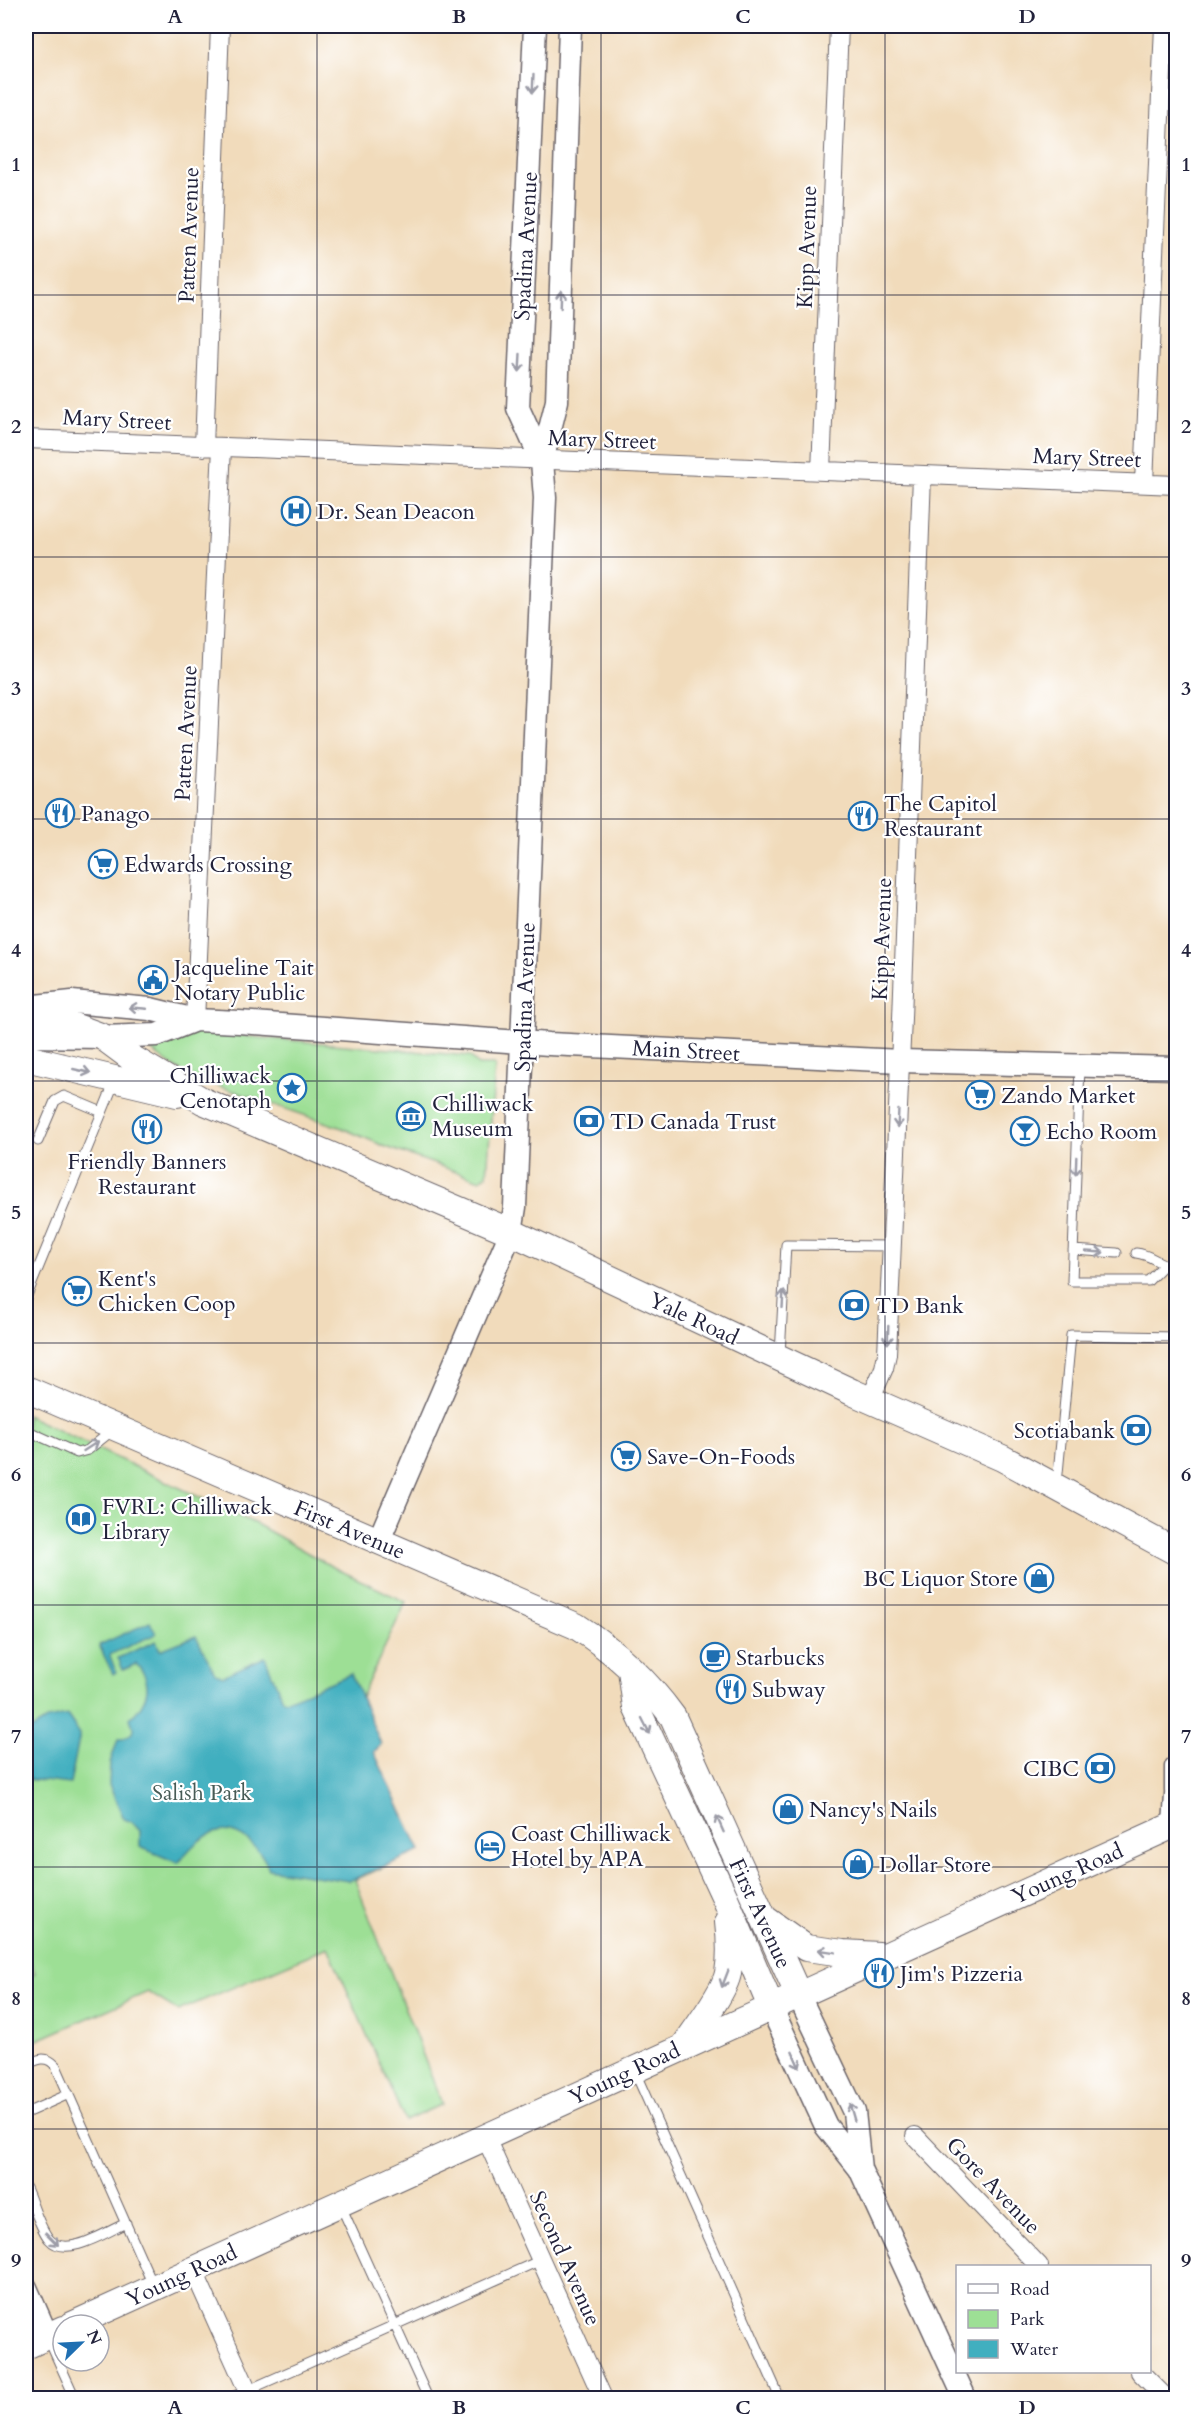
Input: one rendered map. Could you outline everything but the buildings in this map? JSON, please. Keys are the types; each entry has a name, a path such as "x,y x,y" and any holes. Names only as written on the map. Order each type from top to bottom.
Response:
{"main road":[{"name":"Yale Road","path":"26,1016 65,1023 103,1037 130,1057 203,1101 510,1232 870,1400 1002,1458 1176,1552"},
{"name":"Yale Road","path":"26,1058 203,1101"},
{"name":"First Avenue","path":"26,1389 576,1626 607,1646 654,1691 673,1717 798,1994"},
{"name":"First Avenue","path":"631,1670 636,1707 726,1900 771,2007"},
{"name":"Young Road","path":"99,2313 634,2068 1176,1826"},
{"path":"685,2045 728,1976 730,1943 726,1900"},
{"path":"761,1916 806,1947 843,1953 886,1955"}],"street":[{"name":"Patten Avenue","path":"195,1020 213,447 220,26"},
{"name":"Spadina Avenue","path":"535,26 518,408 542,461"},
{"name":"Spadina Avenue","path":"378,1542 510,1232 515,1207 545,498 542,461 557,401 570,26"},
{"name":"Kipp Avenue","path":"821,471 839,26"},
{"path":"1144,483 1164,26"},
{"name":"Mary Street","path":"26,439 1176,485"},
{"name":"Kipp Avenue","path":"870,1400 884,1368 887,1354 901,1060 922,475"},
{"name":"Main Street","path":"26,1007 72,1002 150,1009 195,1020 522,1043 901,1060 1176,1068"},
{"name":"Main Street","path":"26,1036 157,1035 195,1020"},
{"path":"1176,1767 1176,1791"},
{"path":"1176,1796 1176,1826"},
{"name":"First Avenue","path":"798,1994 854,2112 860,2169"},
{"name":"First Avenue","path":"771,2007 826,2126 860,2169 965,2398"},
{"name":"Second Avenue","path":"485,2136 603,2398"},
{"name":"Gore Avenue","path":"915,2136 1039,2265"},
{"path":"193,2269 249,2395"},
{"path":"26,2288 45,2337"},
{"path":"1141,2373 1166,2398"}],"lane":[{"path":"1080,1066 1072,1281 1148,1281 1163,1266"},
{"path":"26,1298 116,1079"},
{"path":"38,1141 55,1101 59,1097 64,1096 102,1112"},
{"path":"780,1358 786,1245 892,1246"},
{"path":"1073,1250 1116,1253"},
{"path":"1136,1253 1150,1254 1163,1266 1176,1266"},
{"path":"1056,1487 1071,1335 1176,1337"},
{"path":"26,1430 77,1454 88,1450 116,1428"},
{"path":"26,2064 39,2059 51,2061 60,2073 154,2288"},
{"path":"634,2068 780,2398"},
{"path":"26,2113 69,2094"},
{"path":"26,2188 48,2237 61,2247 74,2247 126,2223"},
{"path":"340,2203 428,2398"},
{"path":"230,2398 249,2395 395,2325 540,2260"},
{"path":"45,2337 75,2398"}],"green space":[{"path":"199,1029 252,1037 470,1056 478,1065 495,1065 487,1175 480,1180 386,1147 342,1128 189,1076 143,1044"},
{"name":"Salish Park","path":"26,1415 258,1525 331,1566 406,1602 361,1697 381,1744 374,1752 420,1851 355,1880 442,2104 405,2121 328,1947 178,2011 148,1992 26,2045 26,1978 35,1973 26,1950"}],"water":[{"path":"150,1622 156,1634 111,1654 116,1672 113,1674 99,1645"},
{"path":"196,1636 215,1673 223,1676 265,1657 282,1699 287,1700 351,1674 381,1744 374,1752 420,1851 349,1881 269,1869 261,1854 248,1840 232,1832 223,1831 203,1838 178,1863 140,1847 140,1831 132,1822 124,1819 109,1785 110,1763 118,1739 123,1739 132,1733 130,1718 141,1706 147,1685 142,1671 136,1664 123,1670 118,1658 156,1641 160,1650"},
{"path":"67,1715 80,1734 70,1784 26,1779 26,1733 48,1719"}],"place":[{"name":"Dr. Sean Deacon","path":"296,511"},
{"name":"Panago","path":"60,813"},
{"name":"The Capitol Restaurant","path":"863,816"},
{"name":"Edwards Crossing","path":"103,864"},
{"name":"Jacqueline Tait Notary Public","path":"153,980"},
{"name":"Chilliwack Cenotaph","path":"292,1088"},
{"name":"Zando Market","path":"980,1095"},
{"name":"Chilliwack Museum","path":"411,1116"},
{"name":"TD Canada Trust","path":"589,1121"},
{"name":"Friendly Banners Restaurant","path":"147,1129"},
{"name":"Echo Room","path":"1025,1131"},
{"name":"Kent's Chicken Coop","path":"77,1291"},
{"name":"TD Bank","path":"854,1305"},
{"name":"Scotiabank","path":"1136,1430"},
{"name":"Save-On-Foods","path":"626,1456"},
{"name":"FVRL: Chilliwack Library","path":"81,1519"},
{"name":"BC Liquor Store","path":"1039,1578"},
{"name":"Starbucks","path":"715,1657"},
{"name":"Subway","path":"731,1689"},
{"name":"CIBC","path":"1100,1768"},
{"name":"Nancy's Nails","path":"788,1809"},
{"name":"Coast Chilliwack Hotel by APA","path":"490,1846"},
{"name":"Dollar Store","path":"858,1864"},
{"name":"Jim's Pizzeria","path":"879,1973"}]}
